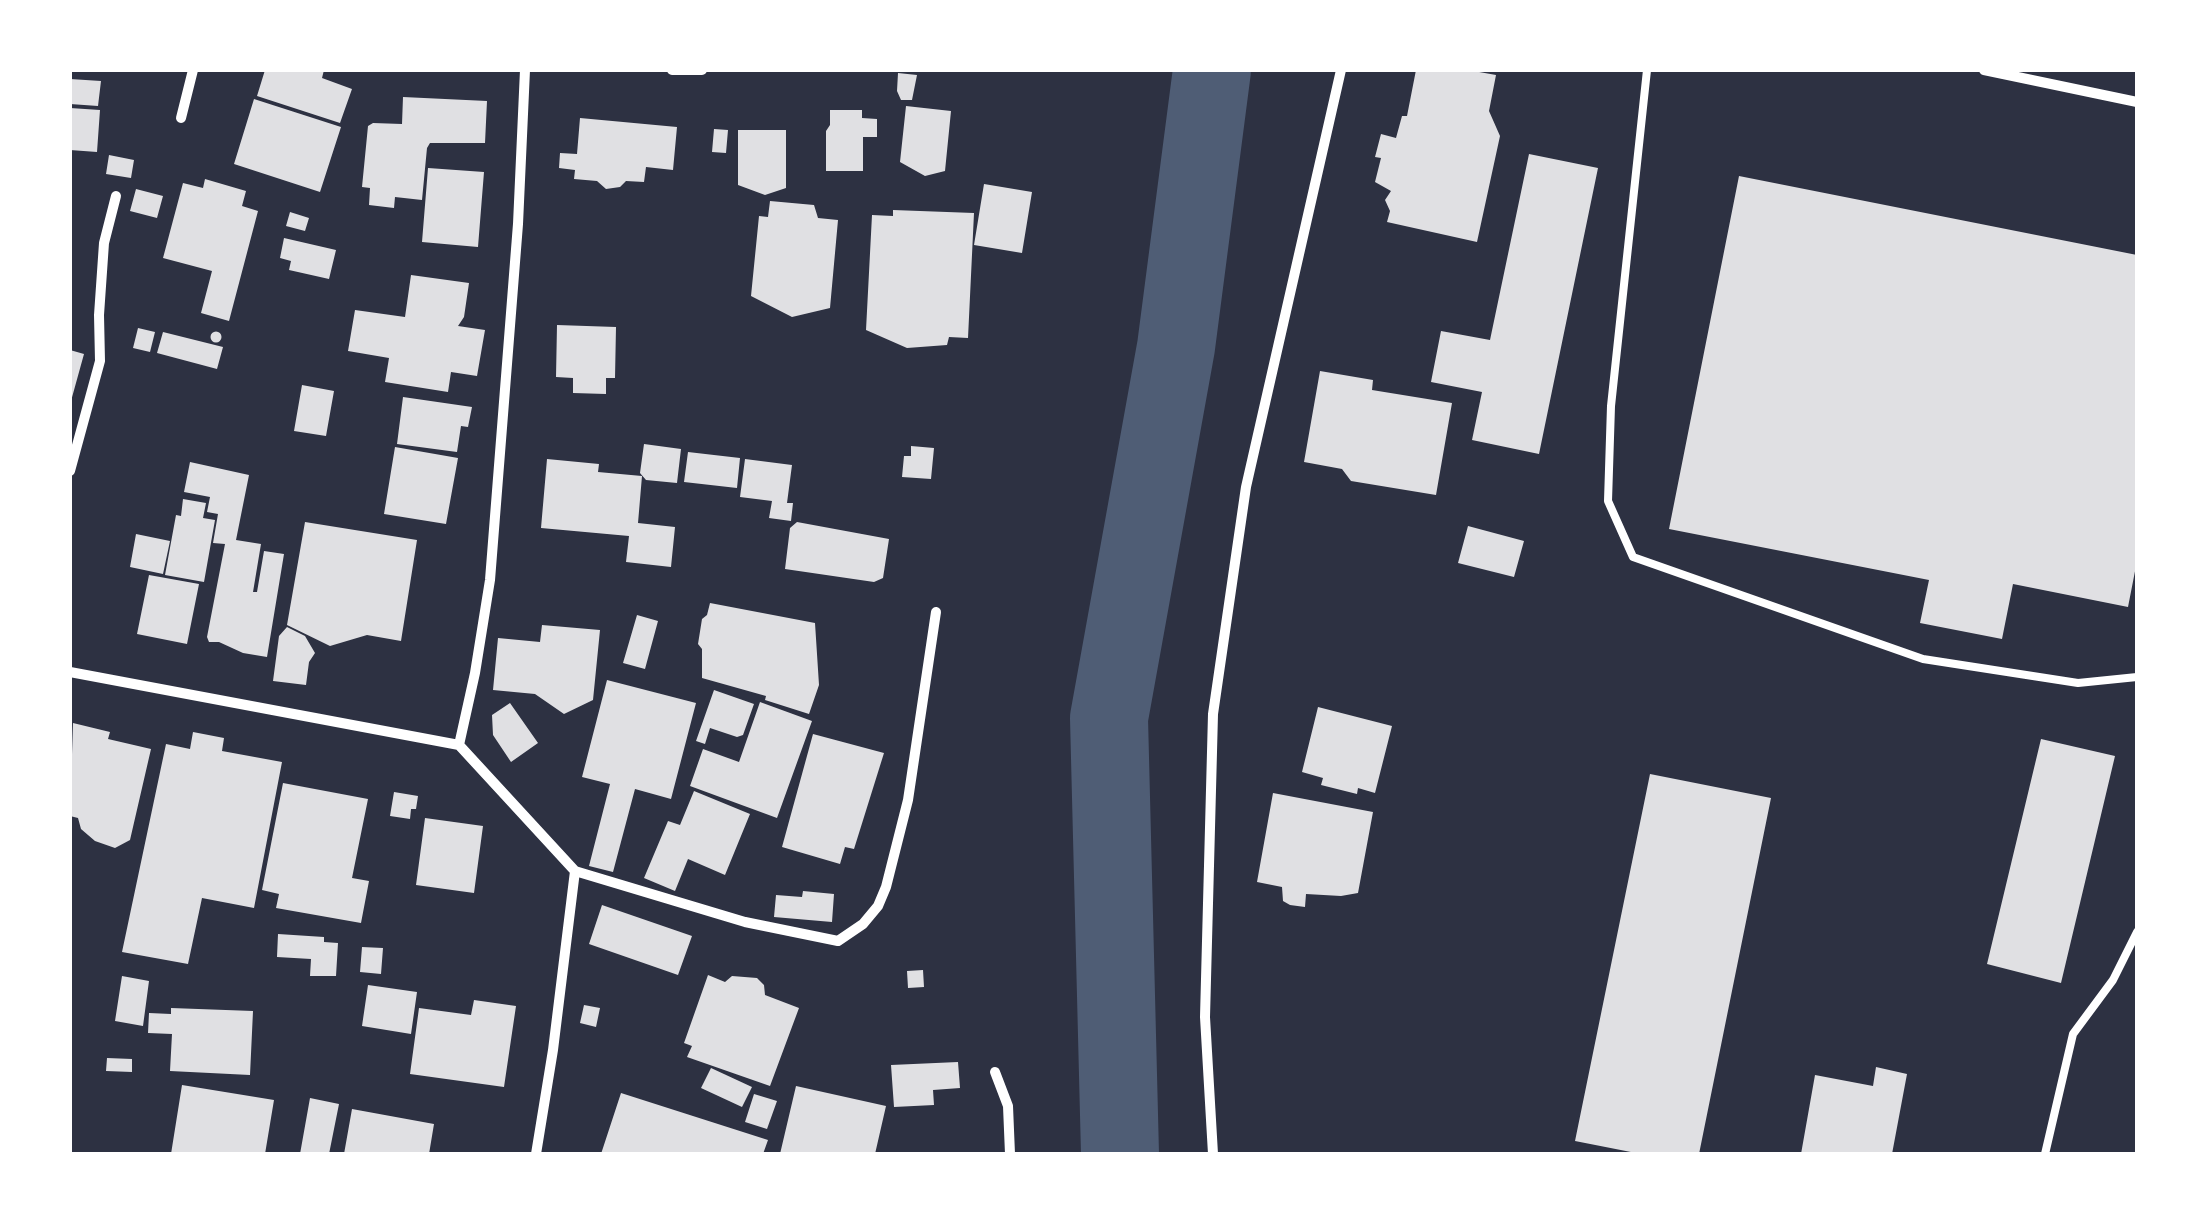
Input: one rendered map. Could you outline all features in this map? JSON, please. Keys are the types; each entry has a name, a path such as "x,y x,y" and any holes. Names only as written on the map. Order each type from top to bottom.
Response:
{"street":[{"path":"182,118 193,70"},
{"path":"459,745 490,580 518,224 525,70"},
{"path":"672,70 702,70"},
{"path":"1213,1154 1205,1017 1213,714 1246,487 1341,70"},
{"path":"1984,70 2137,102"},
{"path":"70,471 100,361 104,243 116,196"},
{"path":"70,672 459,745 575,871 745,922 838,941 863,924 878,906 886,887 908,800 936,612"},
{"path":"536,1154 554,1050 575,871"},
{"path":"995,1072 1008,1106 1010,1154"}],"lane":[{"path":"1647,70 1611,406 1608,501 1633,557 1923,658 2078,683 2137,676"},
{"path":"2046,1154 2073,1034 2114,980 2137,932"}],"building":[{"path":"265,70 324,70 322,78 352,89 340,123 257,96"},
{"path":"1416,70 1468,70 1496,75 1489,111 1500,136 1477,242 1387,222 1390,211 1385,200 1391,191 1375,182 1381,158 1375,157 1381,134 1396,138 1402,116 1407,116"},
{"path":"898,73 917,75 912,100 901,100"},
{"path":"70,79 101,81 98,106 70,104"},
{"path":"403,97 487,101 485,143 430,143 422,200 395,197 394,208 369,205 370,188 362,187 368,126 402,124"},
{"path":"254,99 341,127 320,192 234,164"},
{"path":"906,106 951,111 945,171 925,176 900,162"},
{"path":"70,108 100,110 97,152 70,150"},
{"path":"830,110 862,110 862,118 877,119 877,137 863,137 863,171 826,171"},
{"path":"580,118 677,127 673,170 646,167 644,182 626,181 620,187 606,189 597,181 574,179 575,170 559,168 560,153 577,154"},
{"path":"714,129 728,130 726,153 712,152"},
{"path":"738,130 786,130 786,188 765,195 738,185"},
{"path":"1529,154 1598,168 1539,454 1472,440 1482,392 1431,382 1441,331 1490,340"},
{"path":"109,155 134,160 131,178 106,174"},
{"path":"428,168 484,172 478,247 422,242"},
{"path":"1739,176 2137,255 2137,561 2128,607 2013,584 2002,639 1920,623 1929,580 1669,529"},
{"path":"205,179 246,191 242,206 258,211 229,321 201,313 212,271 163,258 183,183 203,188"},
{"path":"984,184 1032,192 1022,253 974,245"},
{"path":"136,189 163,196 157,218 130,211"},
{"path":"770,201 814,205 818,218 838,220 830,308 792,317 751,296 759,216 768,217"},
{"path":"893,210 974,213 968,338 949,337 947,345 907,348 866,330 872,215 893,216"},
{"path":"290,212 309,218 305,231 286,226"},
{"path":"284,238 336,250 329,279 289,270 291,261 280,258"},
{"path":"411,275 469,283 464,317 458,326 485,330 477,376 451,372 448,392 385,382 389,358 348,351 355,310 405,317"},
{"path":"557,325 616,327 615,378 606,378 606,394 573,393 573,378 556,377"},
{"path":"138,328 155,332 150,352 133,348"},
{"path":"216,331 222,337 216,343 210,337"},
{"path":"163,332 223,347 217,369 157,353"},
{"path":"70,350 84,354 71,401 70,401"},
{"path":"1320,371 1373,380 1372,390 1452,403 1436,495 1351,481 1342,469 1304,462"},
{"path":"302,385 334,391 326,436 294,431"},
{"path":"403,397 472,407 468,427 461,426 457,452 397,444"},
{"path":"644,444 681,449 677,483 646,480 640,473"},
{"path":"911,446 934,448 931,479 902,477 904,456 911,456"},
{"path":"395,447 458,458 446,524 384,514"},
{"path":"688,452 740,458 737,488 684,482"},
{"path":"547,459 599,464 598,472 642,476 638,523 675,527 671,567 626,562 629,536 541,528"},
{"path":"745,459 792,465 787,503 793,503 791,521 769,518 772,501 740,497"},
{"path":"190,462 249,475 236,540 261,544 253,592 257,592 264,551 284,554 267,657 209,642 207,637 225,544 213,543 218,514 207,512 210,497 184,492"},
{"path":"183,499 206,503 203,518 215,520 204,582 165,575 176,515 181,516"},
{"path":"305,522 417,540 401,641 367,635 330,646 287,625"},
{"path":"797,522 889,539 883,578 874,582 785,569 790,528"},
{"path":"1468,526 1524,541 1514,577 1458,563"},
{"path":"136,534 170,541 163,574 130,567"},
{"path":"149,575 199,584 187,644 137,634"},
{"path":"710,603 815,623 819,685 809,714 765,700 766,696 702,678 702,649 698,644 702,619"},
{"path":"637,615 658,621 645,669 623,663"},
{"path":"542,625 600,630 593,700 564,714 535,694 493,690 498,638 540,642"},
{"path":"287,627 305,636 315,653 309,662 306,685 273,681 279,636"},
{"path":"607,680 696,703 671,799 635,789 613,872 589,866 610,784 582,777"},
{"path":"714,690 754,704 743,735 737,737 710,728 705,744 696,741"},
{"path":"760,702 812,721 777,818 690,786 703,749 739,762"},
{"path":"510,703 538,743 511,762 493,735 492,715"},
{"path":"1318,707 1392,726 1375,793 1358,788 1357,794 1321,785 1323,778 1302,772"},
{"path":"73,723 110,732 108,739 151,749 130,840 115,848 95,841 81,829 78,818 70,816"},
{"path":"193,732 224,738 222,751 282,762 254,908 202,898 188,964 122,952 166,744 190,749"},
{"path":"813,734 884,753 854,849 845,847 840,864 782,847"},
{"path":"2041,739 2115,756 2061,983 1987,964"},
{"path":"1650,774 1771,798 1699,1154 1641,1154 1575,1141"},
{"path":"283,783 368,799 352,878 369,881 361,923 276,908 279,894 262,890"},
{"path":"694,791 750,814 725,875 688,859 675,891 644,878 668,821 680,825"},
{"path":"394,792 418,796 410,819 390,816"},
{"path":"1273,793 1373,812 1358,893 1306,894 1305,907 1283,901 1282,887 1257,882"},
{"path":"425,818 483,826 474,893 416,885"},
{"path":"803,891 834,894 832,922 774,917 776,895 802,897"},
{"path":"602,905 692,936 678,975 589,944"},
{"path":"278,934 324,937 324,942 338,943 336,976 310,976 311,959 277,957"},
{"path":"362,947 383,948 381,974 360,972"},
{"path":"923,970 924,987 908,988 907,971"},
{"path":"708,975 725,982 732,976 757,978 764,985 765,995 799,1008 770,1086 687,1057 692,1046 684,1043"},
{"path":"122,976 149,981 143,1026 115,1021"},
{"path":"368,985 417,992 411,1034 362,1026"},
{"path":"474,1000 516,1006 504,1087 410,1074 419,1008 471,1015"},
{"path":"584,1005 600,1008 596,1027 580,1023"},
{"path":"171,1008 253,1011 250,1075 170,1071 172,1034 148,1033 149,1013 171,1014"},
{"path":"107,1058 132,1059 132,1072 106,1071"},
{"path":"958,1062 960,1088 933,1090 934,1105 894,1107 891,1065"},
{"path":"1876,1067 1907,1074 1892,1154 1801,1154 1815,1075 1873,1086"},
{"path":"711,1068 752,1087 742,1107 701,1088"},
{"path":"182,1085 274,1100 265,1154 171,1154"},
{"path":"796,1086 886,1106 875,1154 780,1154"},
{"path":"621,1093 768,1140 763,1154 601,1154"},
{"path":"754,1094 777,1101 767,1129 745,1122"},
{"path":"310,1098 339,1104 329,1154 300,1154"},
{"path":"352,1109 434,1124 429,1154 344,1154"}],"waterway":[{"path":"1120,1154 1109,718 1176,347 1212,70"}]}
